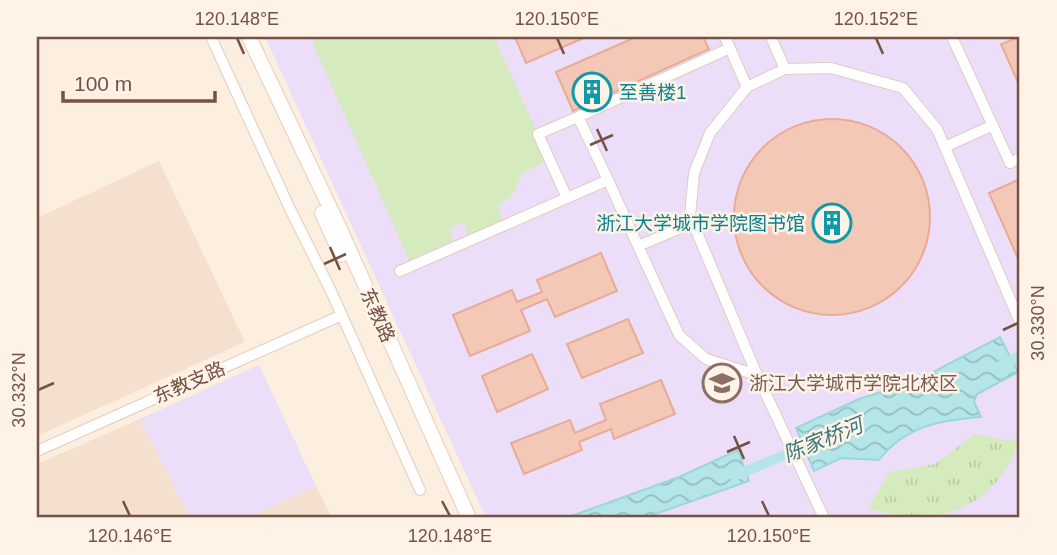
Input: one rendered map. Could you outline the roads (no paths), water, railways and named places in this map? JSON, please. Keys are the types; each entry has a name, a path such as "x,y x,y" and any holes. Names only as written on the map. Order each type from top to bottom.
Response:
{"street":[{"path":"211,37 342,315 420,490"},
{"name":"东教路","path":"241,37 466,517"},
{"name":"东教路","path":"248,37 340,229 466,517"},
{"path":"771,37 785,69"},
{"path":"952,37 1010,163 1020,158"},
{"path":"567,198 538,134 578,117 727,42 747,87"},
{"path":"824,518 757,375 690,216 697,164 709,133 747,87 785,69 831,68 903,88 937,129 1020,322"},
{"path":"578,117 679,335 706,359 757,375"},
{"path":"945,147 993,125"},
{"path":"400,271 608,180"},
{"path":"638,246 693,223"},
{"name":"东教支路","path":"37,451 342,315"}],"water":[{"path":"1000,337 1018,372 977,394 974,402 981,417 938,423 912,432 900,439 879,460 841,458 814,471 796,428 859,399 916,381"},
{"path":"738,450 749,481 644,518 566,518 679,477"}],"waterway":[{"name":"陈家桥河","path":"999,367 1020,356"},
{"name":"陈家桥河","path":"734,476 816,442"}],"place":[{"name":"至善楼1","path":"592,92"},
{"name":"浙江大学城市学院图书馆","path":"832,223"},
{"name":"浙江大学城市学院北校区","path":"722,383"}]}
